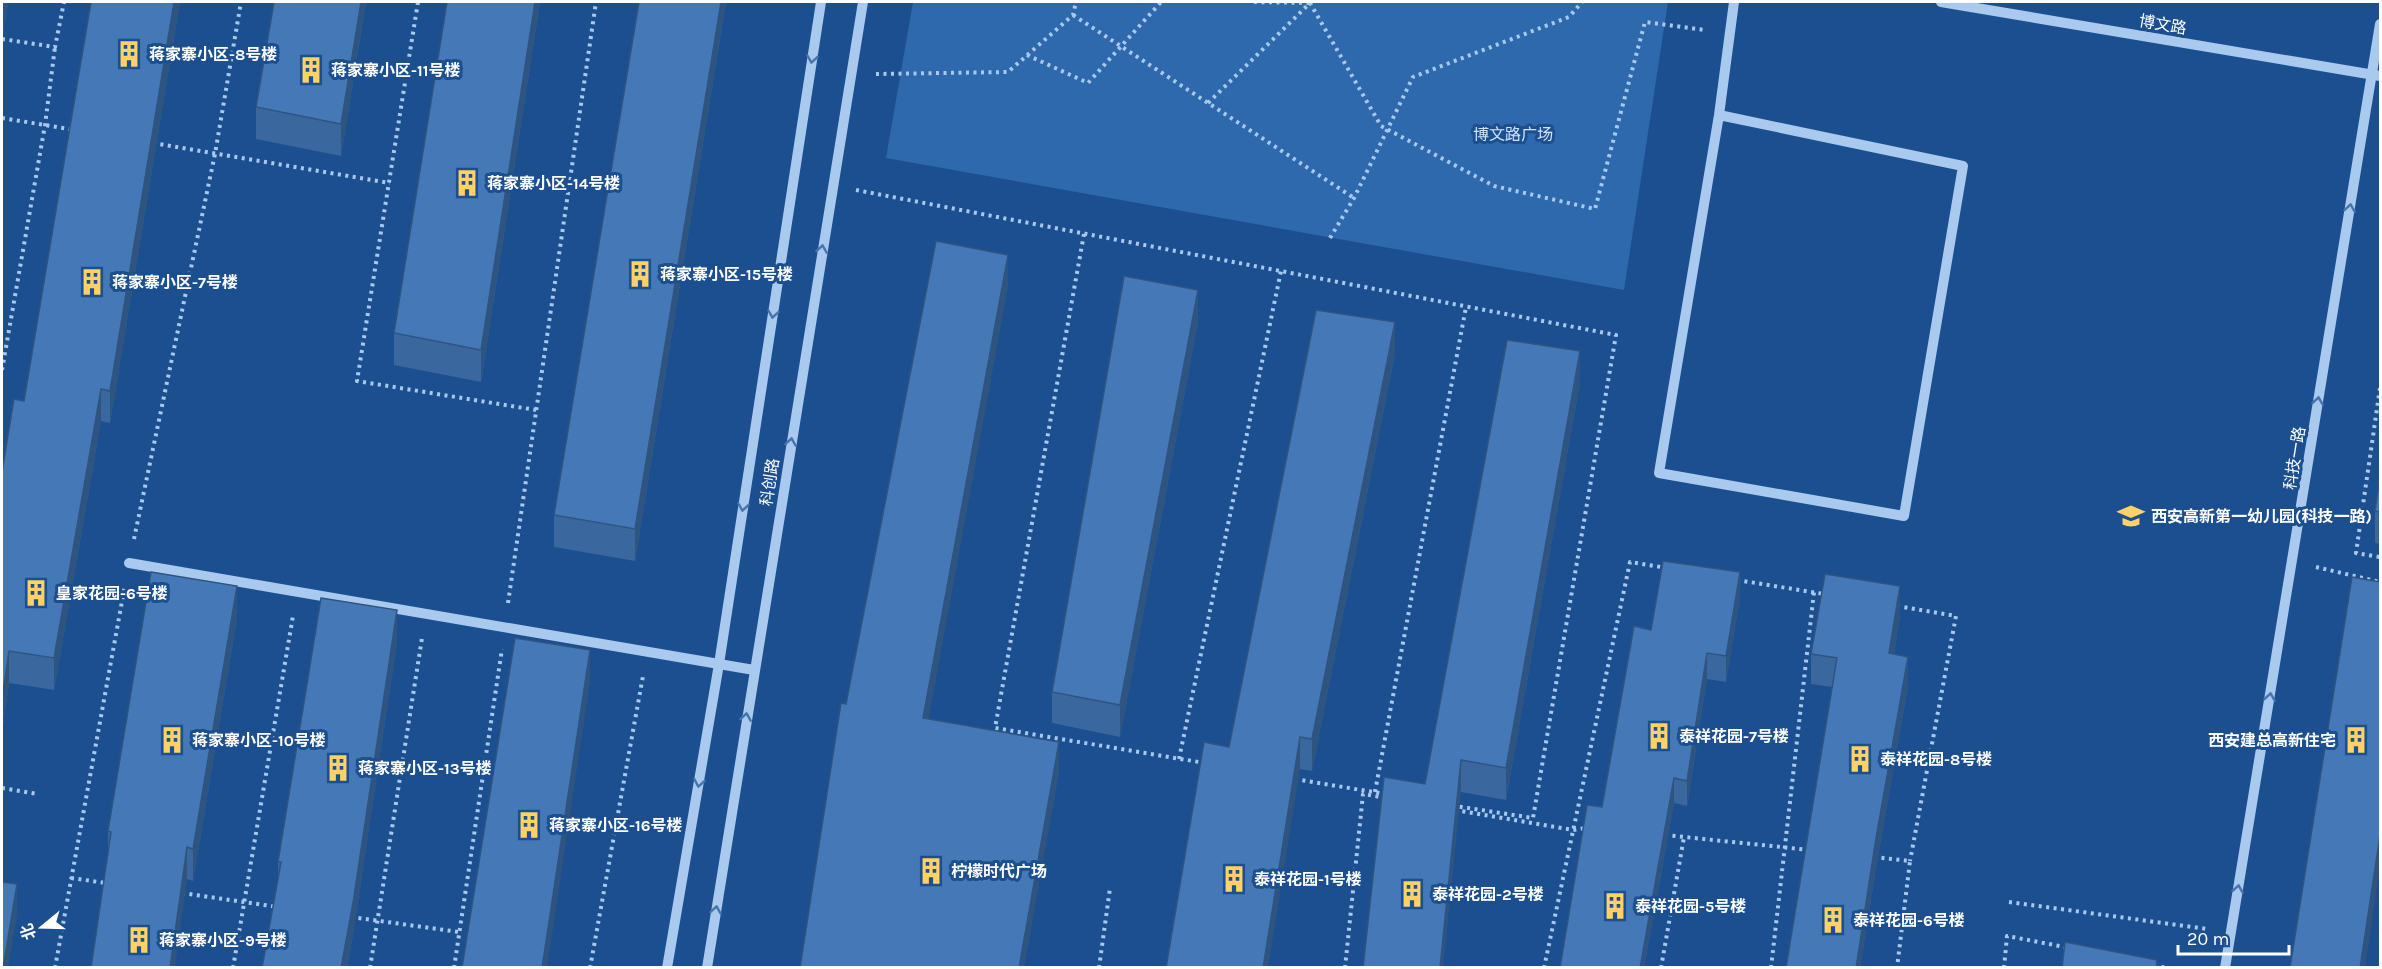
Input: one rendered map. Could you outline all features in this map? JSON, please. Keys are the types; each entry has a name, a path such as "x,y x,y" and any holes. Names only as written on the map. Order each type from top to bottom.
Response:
{"street":[{"name":"科创路","path":"667,968 719,664 820,2"},
{"name":"科创路","path":"707,968 863,2"},
{"path":"1719,115 1963,166 1904,516 1659,473 1719,115 1734,2"},
{"name":"博文路","path":"1941,2 2376,75"},
{"name":"科技一路","path":"2225,968 2376,75 2380,24"},
{"path":"129,563 754,670"}],"path":[{"path":"2,370 64,2"},
{"path":"55,968 129,563 215,154 241,2"},
{"path":"418,2 357,381 537,410"},
{"path":"454,968 596,2"},
{"path":"851,74 1008,72 1073,15 1076,2"},
{"path":"1027,56 1088,83 1161,2"},
{"path":"1254,2 1310,2"},
{"path":"1208,103 1310,2"},
{"path":"1310,2 1381,126 1494,186 1595,209 1645,22 1730,34"},
{"path":"1330,238 1354,198 1413,77 1569,17 1581,2"},
{"path":"1073,15 1354,198"},
{"path":"2,39 56,47"},
{"path":"2,118 79,131"},
{"path":"147,142 390,183"},
{"path":"833,186 1616,335 1533,818 1454,805"},
{"path":"1084,234 995,728 1213,765"},
{"path":"1179,759 1281,271"},
{"path":"1375,792 1466,307"},
{"path":"2380,388 2356,553 2380,557"},
{"path":"2292,561 2380,582"},
{"path":"1544,968 1630,562 1676,570"},
{"path":"1734,579 1826,594"},
{"path":"233,968 297,592"},
{"path":"1771,968 1815,592"},
{"path":"1897,606 1956,616 1910,861 1897,968"},
{"path":"370,968 426,614"},
{"path":"590,968 648,652"},
{"path":"1294,779 1375,792 1386,796 1363,794 1345,968"},
{"path":"2,788 38,794"},
{"path":"1445,808 1579,831 1590,826"},
{"path":"1661,834 1819,851"},
{"path":"1661,968 1684,837"},
{"path":"1864,856 1910,861"},
{"path":"71,878 117,885"},
{"path":"1098,968 1110,888"},
{"path":"175,892 288,908"},
{"path":"2009,902 2231,933"},
{"path":"344,916 459,932"},
{"path":"2004,968 2007,936 2076,950"},
{"path":"2144,963 2167,968"}],"green space":[{"name":"博文路广场","path":"913,2 1668,2 1624,290 886,158"}],"building":[{"path":"91,2 174,2 110,391 101,389 54,658 9,651 2,699 2,472 14,399 24,401"},
{"name":"蒋家寨小区-11号楼","path":"274,2 361,2 341,124 256,107"},
{"name":"蒋家寨小区-14号楼","path":"447,2 535,2 481,350 394,333"},
{"name":"蒋家寨小区-15号楼","path":"639,2 721,2 635,529 554,515"},
{"path":"936,241 1008,255 923,718 1059,742 1019,968 800,968 841,703 846,704"},
{"path":"1124,276 1198,290 1120,705 1052,692"},
{"path":"1316,310 1395,322 1312,739 1300,737 1263,968 1166,968 1204,742 1229,747"},
{"path":"1507,340 1580,351 1506,768 1461,760 1440,968 1363,968 1384,777 1425,784"},
{"path":"2380,477 2380,512 2375,511"},
{"path":"1663,561 1740,572 1726,656 1707,653 1687,781 1674,778 1640,968 1560,968 1587,805 1602,807 1634,626 1651,630"},
{"name":"蒋家寨小区-10号楼","path":"151,572 237,586 193,849 187,847 170,968 91,968 111,832 108,831"},
{"path":"1825,574 1900,586 1889,653 1908,657 1856,968 1786,968 1837,658 1811,654"},
{"name":"西安建总高新住宅","path":"2352,577 2380,582 2380,835 2360,968 2290,968"},
{"name":"蒋家寨小区-13号楼","path":"321,598 397,610 353,903 341,968 262,968 281,862 278,862"},
{"name":"蒋家寨小区-16号楼","path":"515,638 590,650 542,968 462,968"},
{"path":"2,882 17,884 3,968 2,968"},
{"path":"2065,942 2157,960 2156,968 2062,968"}],"place":[{"name":"蒋家寨小区-8号楼","path":"129,54"},
{"name":"蒋家寨小区-11号楼","path":"311,70"},
{"name":"蒋家寨小区-14号楼","path":"467,183"},
{"name":"蒋家寨小区-15号楼","path":"640,274"},
{"name":"蒋家寨小区-7号楼","path":"92,282"},
{"name":"西安高新第一幼儿园(科技一路)","path":"2131,516"},
{"name":"皇家花园-6号楼","path":"36,593"},
{"name":"泰祥花园-7号楼","path":"1659,736"},
{"name":"蒋家寨小区-10号楼","path":"172,740"},
{"name":"西安建总高新住宅","path":"2356,740"},
{"name":"泰祥花园-8号楼","path":"1860,759"},
{"name":"蒋家寨小区-13号楼","path":"338,768"},
{"name":"蒋家寨小区-16号楼","path":"529,825"},
{"name":"柠檬时代广场","path":"931,871"},
{"name":"泰祥花园-1号楼","path":"1234,879"},
{"name":"泰祥花园-2号楼","path":"1412,894"},
{"name":"泰祥花园-5号楼","path":"1615,906"},
{"name":"泰祥花园-6号楼","path":"1833,920"},
{"name":"蒋家寨小区-9号楼","path":"139,940"}]}
